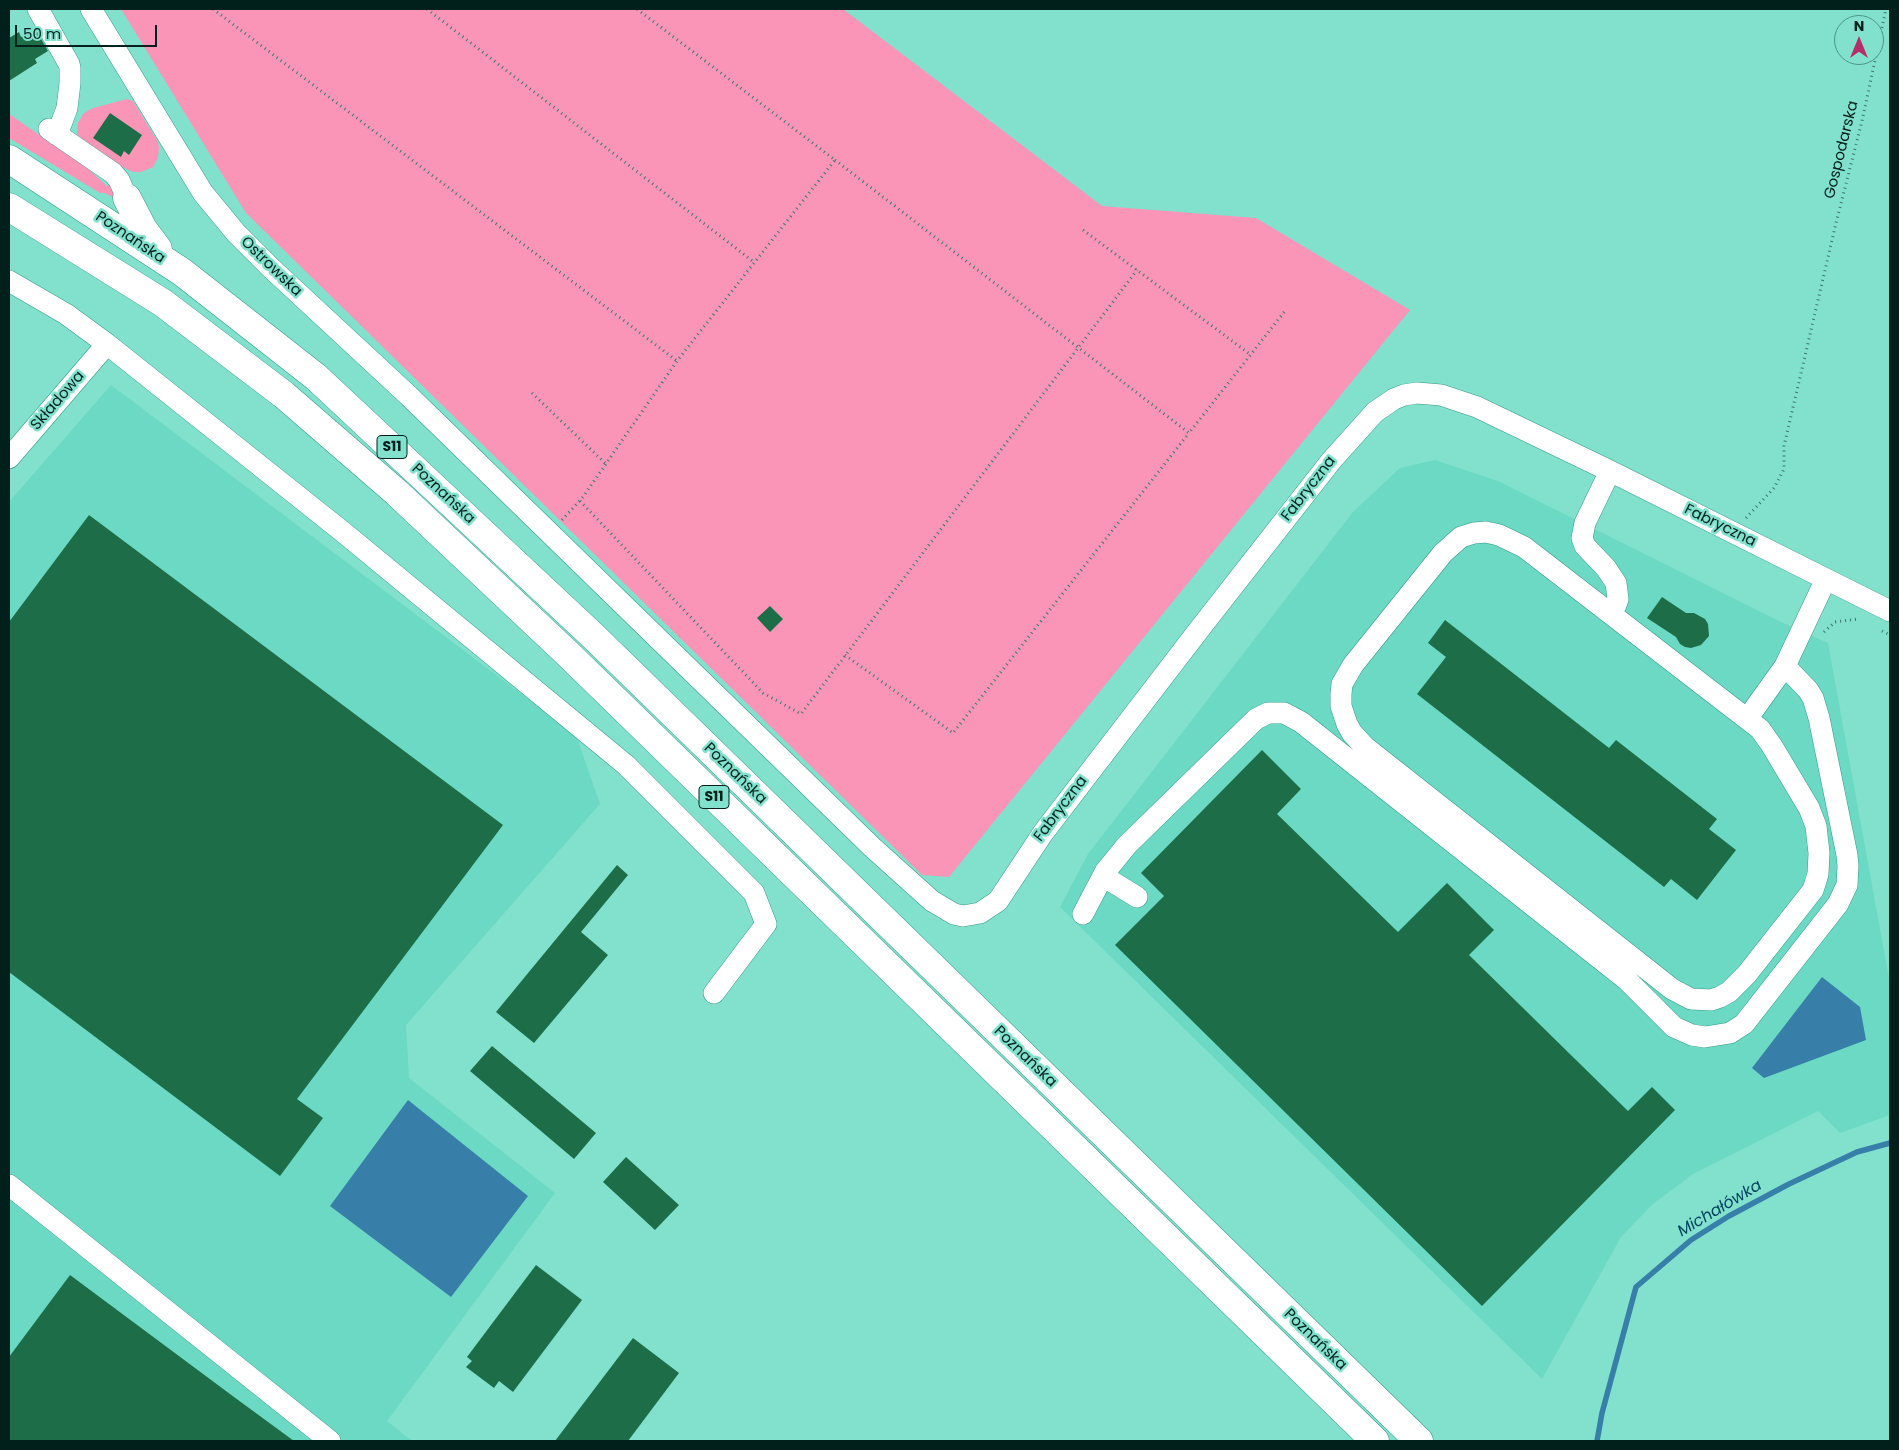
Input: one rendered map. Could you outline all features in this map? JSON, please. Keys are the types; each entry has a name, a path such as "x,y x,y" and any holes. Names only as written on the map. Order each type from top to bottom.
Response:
{"highway":[{"name":"Poznańska","path":"9,159 182,272 316,377 592,635 1419,1441"},
{"path":"127,198 147,235 182,272"},
{"name":"Poznańska","path":"9,207 163,303 284,395 396,492 568,654 1375,1441"}],"street":[{"path":"38,9 70,68 67,108 54,132 113,173 119,180 127,198"},
{"name":"Ostrowska","path":"92,9 203,193 218,212 271,268 409,396 549,533"},
{"path":"9,281 66,314 107,344 343,532 626,765 754,893 766,924 714,993"},
{"name":"Składowa","path":"9,458 107,344"},
{"name":"Fabryczna","path":"549,533 872,847 932,901 954,914 964,916 980,913 998,901 1043,833 1289,515 1365,422 1394,399 1417,394 1441,395 1483,410 1610,471 1890,611"},
{"path":"1610,471 1585,523 1582,538 1585,546 1606,568 1616,583 1618,599 1610,613"},
{"path":"1486,532 1512,540 1524,547 1747,718 1760,729 1772,746 1813,816 1819,853 1818,874 1808,898 1737,984 1720,997 1711,1000 1690,999 1664,983 1365,746 1352,733 1347,724 1341,706 1342,684 1353,666 1442,553 1461,537 1486,532"},
{"path":"1747,718 1785,666 1826,579"},
{"path":"1083,914 1103,876 1119,854 1256,719 1268,713 1284,713 1301,722 1627,980 1674,1027 1692,1035 1705,1037 1730,1033 1744,1024 1838,904 1847,885 1847,855 1819,718 1813,698 1808,690 1785,666"},
{"path":"1103,876 1137,898"},
{"path":"11,1191 330,1441"}],"path":[{"path":"213,9 677,361"},
{"path":"427,9 755,263"},
{"path":"637,9 1189,433"},
{"name":"Gospodarska","path":"1734,533 1739,525 1774,488 1784,469 1784,446 1862,120 1886,9"},
{"path":"549,533 580,501 677,361 835,160"},
{"path":"1083,230 1251,355"},
{"path":"580,501 763,693 801,714 1136,270"},
{"path":"846,655 953,734 1285,311"},
{"path":"532,392 606,464"},
{"path":"1820,635 1835,622 1856,618 1865,622"},
{"path":"1873,626 1890,635"}],"shaded area":[{"path":"121,9 843,9 1102,206 1256,218 1410,310 949,877 922,875 246,213"},
{"path":"127,99 133,101 158,142 158,157 153,167 141,172 133,172 118,165 77,134 78,123 87,111"},
{"path":"9,114 86,167 107,186 109,184 116,195 114,198 105,193 100,193 9,138"},
{"path":"111,385 576,735 600,804 406,1025 409,1078 555,1193 387,1421 412,1441 9,1441 9,502"},
{"path":"1435,460 1498,481 1781,622 1828,643 1890,984 1890,1115 1840,1133 1818,1111 1693,1174 1653,1204 1621,1237 1542,1379 1060,907 1088,854 1353,512 1400,468"}],"water":[{"path":"1822,977 1860,1007 1866,1040 1764,1078 1752,1068"},
{"path":"408,1100 528,1196 451,1297 330,1206"}],"building":[{"path":"35,28 48,51 35,59 37,63 9,81 9,38 19,32 21,37"},
{"path":"110,113 142,135 129,155 124,151 121,157 93,138"},
{"path":"89,515 503,825 297,1099 323,1118 280,1176 9,972 9,622"},
{"path":"1662,597 1686,613 1694,613 1705,619 1708,624 1709,636 1701,645 1691,648 1685,647 1680,644 1676,637 1647,618"},
{"path":"770,606 783,619 770,632 757,618"},
{"path":"1445,620 1609,748 1616,740 1717,819 1709,829 1736,850 1697,900 1671,879 1664,887 1417,694 1446,657 1428,643"},
{"path":"1262,750 1301,789 1277,814 1398,932 1447,883 1494,930 1469,955 1628,1111 1652,1087 1675,1110 1482,1306 1115,945 1164,896 1141,873"},
{"path":"617,865 628,875 581,932 608,955 534,1043 496,1012"},
{"path":"492,1046 596,1133 574,1159 470,1071"},
{"path":"626,1157 679,1205 655,1230 603,1182"},
{"path":"536,1265 582,1300 513,1392 499,1381 494,1388 466,1367 472,1361 467,1357"},
{"path":"70,1275 294,1441 9,1441 9,1357"},
{"path":"633,1338 679,1373 628,1441 555,1441"}],"waterway":[{"name":"Michałówka","path":"1597,1441 1602,1413 1636,1287 1691,1240 1729,1216 1789,1184 1857,1152 1890,1143"}]}
